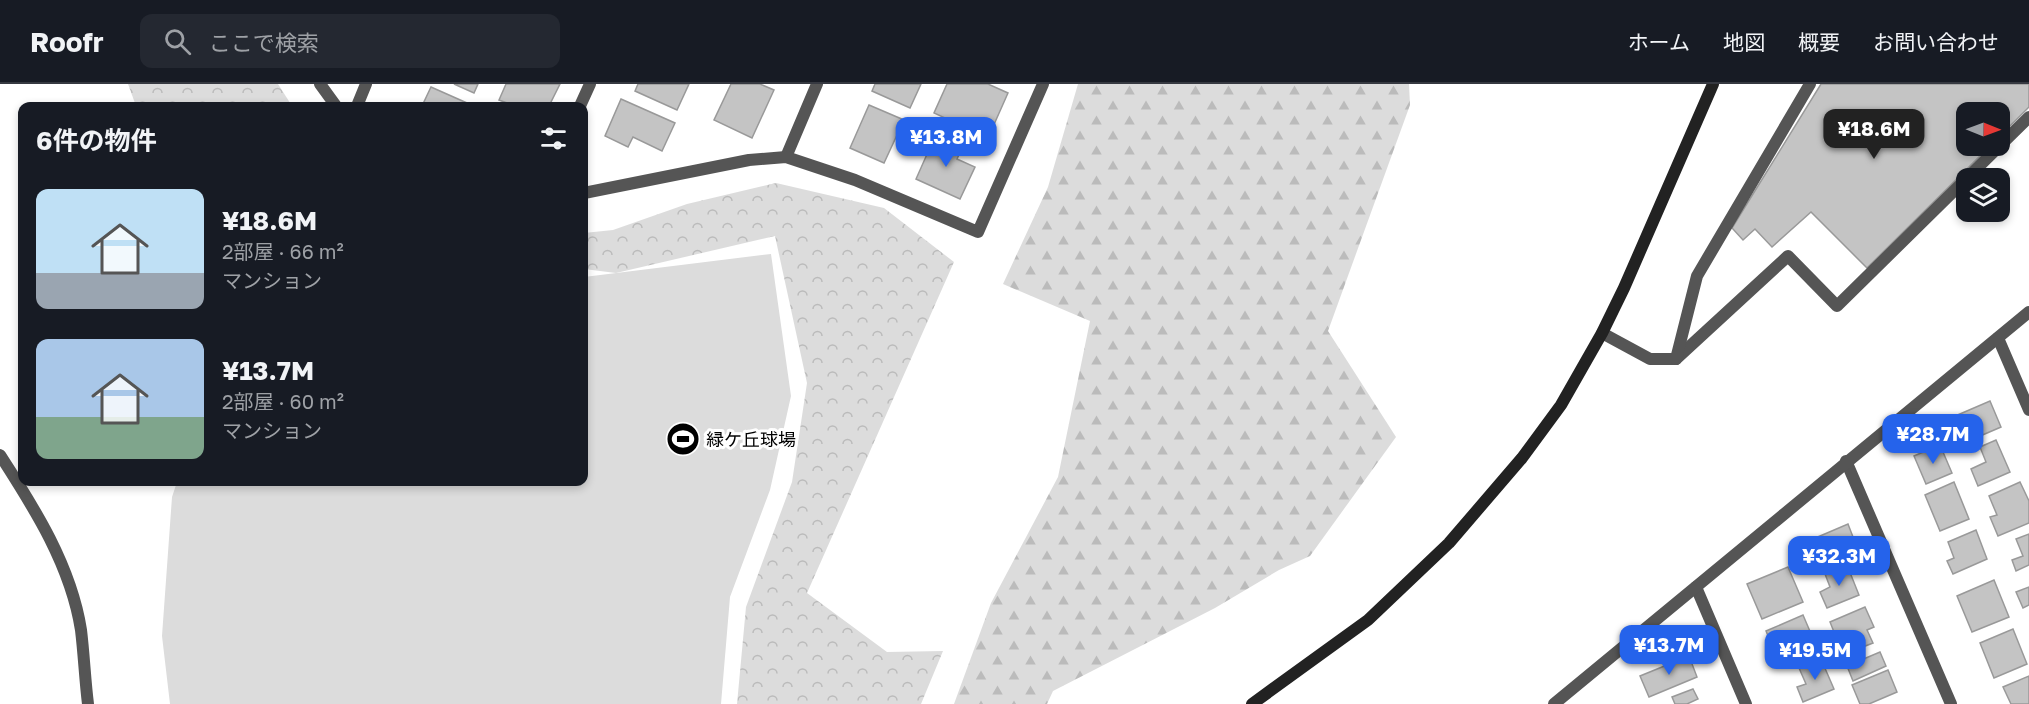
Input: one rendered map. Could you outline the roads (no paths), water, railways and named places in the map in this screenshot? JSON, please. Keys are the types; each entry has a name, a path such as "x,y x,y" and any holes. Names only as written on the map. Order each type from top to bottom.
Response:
{"street":[{"path":"320,84 333,102"},
{"path":"359,102 366,84"},
{"path":"582,102 590,84"},
{"path":"786,157 817,84"},
{"path":"588,192 749,160 786,157 855,180 978,232 1043,84"},
{"path":"1252,704 1368,620 1449,543 1529,449 1560,405 1602,333 1713,84"},
{"path":"1676,358 1697,276 1810,84"},
{"path":"1978,168 2029,117"},
{"path":"1602,333 1650,359 1676,358 1788,256 1837,306 1956,190"},
{"path":"1554,704 2029,312"},
{"path":"1998,338 2029,410"},
{"path":"0,455 18,483"},
{"path":"1846,461 1951,704"},
{"path":"20,486 35,509 65,571 81,628 88,704"},
{"path":"1696,587 1746,704"}],"place":[{"name":"緑ケ丘球場","path":"683,439"}]}
